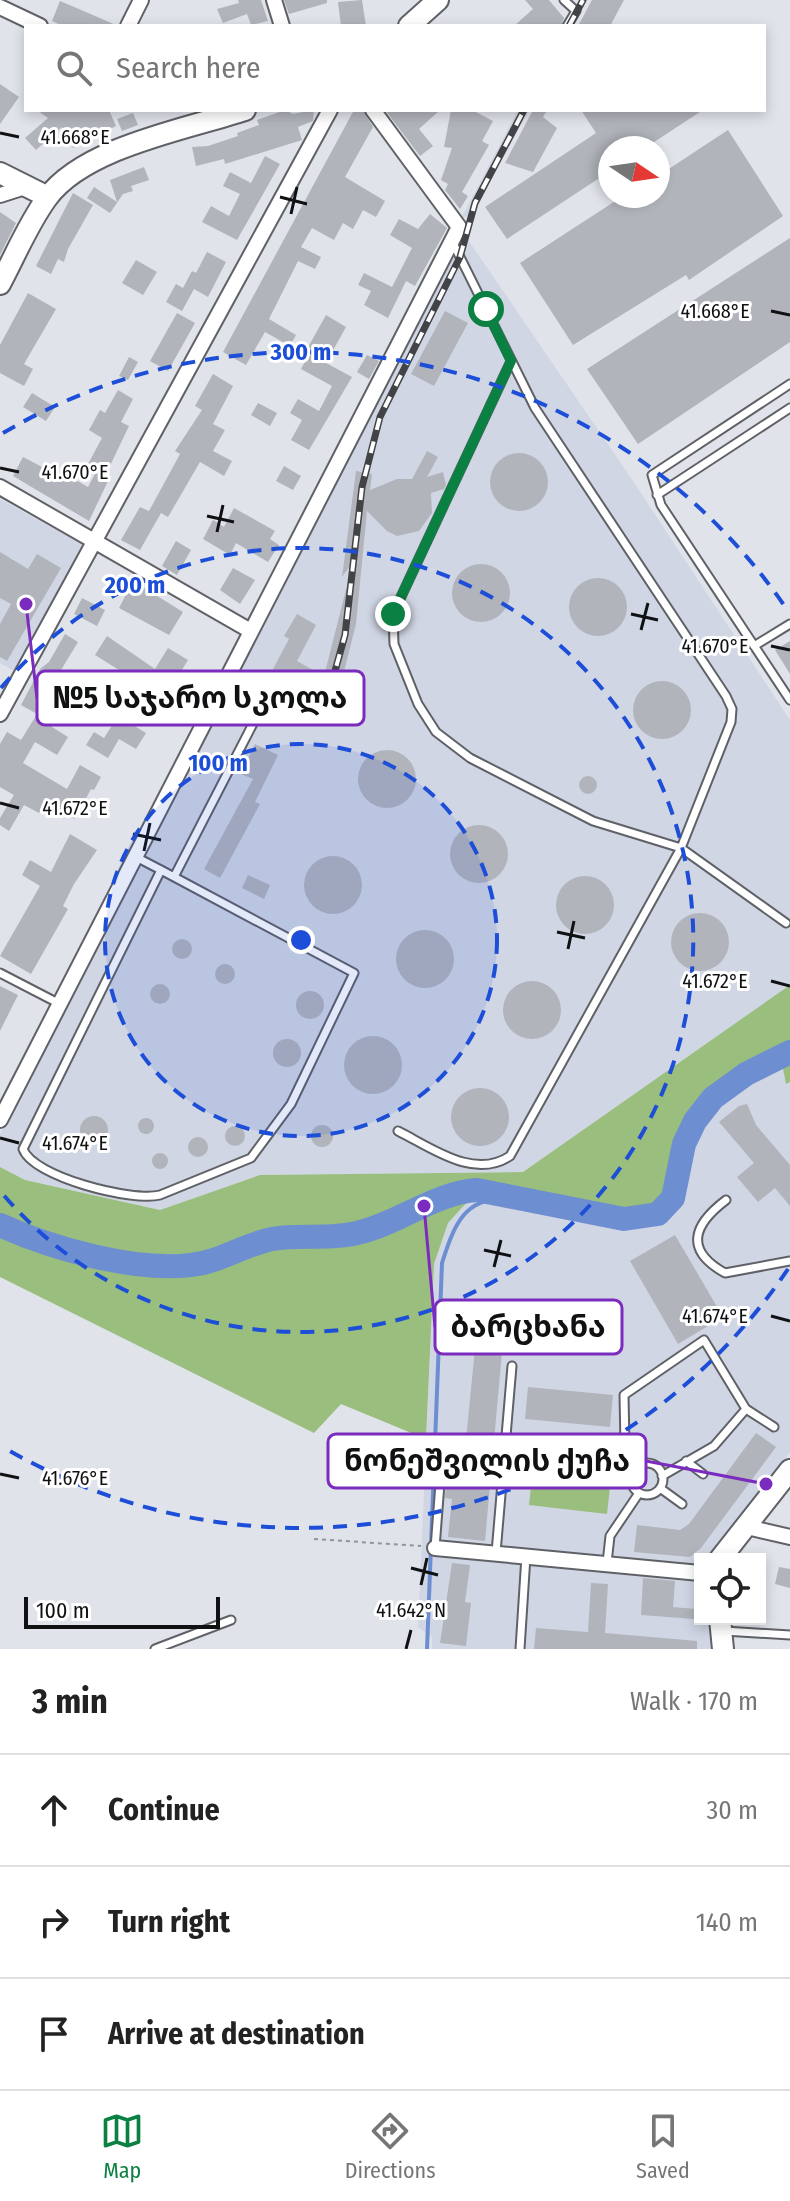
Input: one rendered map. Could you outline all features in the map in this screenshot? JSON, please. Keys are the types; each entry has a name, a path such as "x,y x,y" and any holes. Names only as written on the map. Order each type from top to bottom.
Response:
{"main road":[{"path":"411,24 438,0"},
{"path":"0,284 48,197 73,174 100,157 239,112"},
{"path":"0,173 48,197"},
{"path":"725,1553 787,1480"}],"street":[{"path":"129,24 141,0"},
{"path":"274,0 281,24"},
{"path":"0,7 36,24"},
{"path":"0,714 329,112"},
{"path":"0,1120 249,630 459,227 374,112"},
{"path":"0,195 25,187"},
{"path":"0,487 249,630"},
{"path":"747,1527 790,1537"},
{"path":"430,1547 694,1572"}],"lane":[{"path":"564,0 576,11 568,24"},
{"path":"398,1131 456,1160 484,1167 510,1156 681,848 731,722 732,709 535,408 452,241"},
{"path":"511,361 393,614 394,644 418,704 436,732 470,758 593,821 681,848 786,923"},
{"path":"790,384 652,475 657,495 790,700"},
{"path":"657,495 790,408 779,391"},
{"path":"754,646 790,624"},
{"path":"174,877 260,710"},
{"path":"134,856 161,870 354,973 291,1104 251,1158 160,1195 144,1197 93,1187 33,1165 23,1149 161,870"},
{"path":"0,973 58,1003"},
{"path":"726,1200 708,1213 696,1233 698,1249 709,1264 725,1273 790,1261"},
{"path":"639,1465 625,1445 624,1395 704,1340 746,1409 774,1427"},
{"path":"496,1553 512,1366"},
{"path":"662,1476 714,1446 746,1409"},
{"path":"505,1439 625,1445"},
{"path":"430,1547 442,1458"},
{"path":"686,1461 703,1474"},
{"path":"639,1465 653,1464 662,1476 660,1488 650,1494 639,1493"},
{"path":"639,1465 631,1479 639,1493"},
{"path":"660,1488 682,1504"},
{"path":"607,1563 610,1536 639,1493"},
{"path":"520,1649 526,1556"},
{"path":"155,1649 231,1620"},
{"path":"721,1633 790,1635"}],"path":[{"path":"314,1539 430,1547"}],"shaded area":[{"path":"517,112 528,112 472,216 462,217"},
{"path":"464,234 631,478 790,720 790,985 523,1172 260,1175 160,1210 25,1180 0,1167 0,1134"},
{"path":"0,499 83,545 16,672 0,663"},
{"path":"782,1058 786,1084 790,1082 790,1452 714,1553 694,1553 694,1625 713,1625 716,1649 432,1649 432,1637 418,1627 434,1264 448,1223 477,1190 583,1211 677,1169 695,1121 713,1098 746,1074"}],"green space":[{"path":"790,985 790,1082 786,1084 781,1058 744,1076 711,1101 694,1123 672,1197 659,1213 645,1217 598,1216 478,1190 448,1223 434,1264 426,1439 341,1404 314,1433 0,1277 0,1167 25,1180 160,1210 260,1175 523,1172"},
{"path":"535,1451 613,1460 607,1514 529,1505"}],"building":[{"path":"238,0 261,0 268,21 251,24 247,14 223,23 217,9 239,3"},
{"path":"284,0 327,0 327,3 289,14"},
{"path":"362,0 366,24 341,24 338,2"},
{"path":"525,0 549,0 564,18 562,24 516,24 533,9"},
{"path":"592,0 624,0 611,24 579,24"},
{"path":"60,1 113,24 59,24 52,21"},
{"path":"0,84 19,97 0,124"},
{"path":"40,112 110,112 116,126 73,148 62,127 36,150 25,138 48,118"},
{"path":"279,112 314,112 313,121 298,127 302,140 225,164 224,159 196,166 192,147 208,146 238,136 237,133 259,125 257,120"},
{"path":"353,112 364,112 373,127 345,177 385,201 376,217 363,210 353,229 343,223 334,240 312,228 301,247 321,257 315,269 298,261 269,319 296,335 290,346 265,332 246,365 223,352"},
{"path":"387,112 438,112 419,129 433,146 420,156"},
{"path":"451,112 476,112 493,121 482,141 489,145 462,192 468,196 460,209 445,190 448,184 441,180 452,148 444,147"},
{"path":"532,112 546,112 543,117 557,128 533,172 505,163"},
{"path":"582,112 700,112 663,136 598,136 598,179 507,239 485,207 596,133"},
{"path":"133,113 138,125 122,131 117,119"},
{"path":"728,130 783,216 689,280 686,275 573,345 520,263 605,208 670,208 670,168"},
{"path":"265,156 280,164 237,240 202,222 211,206 229,216 240,194 223,186 230,172 251,183"},
{"path":"144,167 149,180 131,186 133,191 123,194 110,213 87,198 94,187 117,202 110,180"},
{"path":"73,193 93,205 64,262 58,259 51,274 36,266"},
{"path":"0,212 16,223 0,255"},
{"path":"430,214 447,228 415,286 406,281 388,318 364,305 371,291 358,285 364,273 392,287 412,248 390,235 399,219 418,229"},
{"path":"790,238 790,342 638,444 587,369"},
{"path":"207,252 226,262 208,297 194,289 182,311 166,302 176,284 183,288 192,271 196,273"},
{"path":"136,260 157,272 143,295 122,283"},
{"path":"28,293 56,309 24,364 33,369 24,386 0,373 0,345"},
{"path":"445,311 468,323 434,386 411,374"},
{"path":"177,313 195,323 168,371 150,361"},
{"path":"326,315 346,327 326,363 352,377 309,450 291,440 302,420 290,413 298,399 319,411 332,386 301,369 311,351 307,349"},
{"path":"367,355 379,361 369,379 357,372"},
{"path":"129,357 138,362 128,380 119,376"},
{"path":"213,374 233,386 213,424 225,430 213,451 232,461 224,476 200,462 168,517 161,513 140,550 121,540 140,507 149,511 180,454 175,451 202,410 195,406"},
{"path":"118,390 133,399 121,422 129,426 106,474 88,464 102,438 89,430 100,410 105,413"},
{"path":"32,393 55,407 46,421 23,407"},
{"path":"258,403 277,413 270,426 251,415"},
{"path":"427,451 438,457 427,477 443,472 446,485 444,489 431,493 432,513 419,531 397,536 387,531 367,511 356,624 337,699 320,692 353,562 342,577 356,471 372,474 370,490 397,479 412,479"},
{"path":"519,453 530,455 539,462 546,471 546,493 539,502 530,509 519,511 508,509 499,502 492,493 490,482 492,471 499,462 508,455"},
{"path":"23,457 67,480 69,476 88,487 96,472 109,479 89,521 13,476"},
{"path":"284,466 301,476 293,490 276,481"},
{"path":"234,508 275,531 270,539 279,545 268,562 236,543 230,555 203,539 213,520 224,527"},
{"path":"176,541 191,550 177,575 162,566"},
{"path":"0,552 28,569 37,554 61,568 7,661 0,657 0,624 11,604 0,598"},
{"path":"481,564 492,566 501,573 508,582 508,604 501,613 492,620 481,622 470,620 461,613 454,604 452,593 454,582 461,573 470,566"},
{"path":"233,568 255,580 240,604 220,590"},
{"path":"598,578 609,580 618,587 625,596 625,618 618,627 609,634 598,636 587,634 578,627 571,618 569,607 571,596 578,587 587,580"},
{"path":"133,581 183,612 169,635 119,608"},
{"path":"82,598 105,610 97,626 74,614"},
{"path":"297,614 316,625 297,661 313,670 294,704 263,688 289,639 284,636"},
{"path":"65,634 78,642 61,670 81,682 75,691 62,682 51,700 56,703 44,722 68,737 57,755 35,742 23,763 67,789 80,765 101,777 75,819 44,804 39,813 24,805 9,831 0,825 0,818 14,795 0,787 0,744 7,732 21,740 37,714 21,705 40,669 49,662"},
{"path":"107,636 155,669 168,648 188,660 175,681 181,685 171,701 154,691 144,707 125,696 135,680 95,655"},
{"path":"790,641 790,674 775,650"},
{"path":"662,681 673,683 682,690 689,699 689,721 682,730 673,737 662,739 651,737 642,730 635,721 633,710 635,699 642,690 651,683"},
{"path":"118,716 146,733 136,749 119,739 108,758 86,745 94,732 104,738"},
{"path":"255,744 278,755 255,802 260,804 220,878 204,869 253,779 241,774"},
{"path":"387,750 398,752 407,759 414,768 414,790 407,799 398,806 387,808 376,806 367,799 360,790 358,779 360,768 367,759 376,752"},
{"path":"588,776 597,785 588,794 579,785"},
{"path":"479,825 490,827 499,834 506,843 506,865 499,874 490,881 479,883 468,881 459,874 452,865 450,854 452,843 459,834 468,827"},
{"path":"70,834 97,850 74,884 63,906 68,909 31,974 0,956 40,886 22,875 30,860 51,872"},
{"path":"333,856 344,858 353,865 360,874 360,896 353,905 344,912 333,914 322,912 313,905 306,896 304,885 306,874 313,865 322,858"},
{"path":"248,875 270,885 264,899 242,888"},
{"path":"585,876 596,878 605,885 612,894 612,916 605,925 596,932 585,934 574,932 565,925 558,916 556,905 558,894 565,885 574,878"},
{"path":"700,913 711,915 720,922 727,931 727,953 720,962 711,969 700,971 689,969 680,962 673,953 671,942 673,931 680,922 689,915"},
{"path":"425,930 436,932 445,939 452,948 452,970 445,979 436,986 425,988 414,986 405,979 398,970 396,959 398,948 405,939 414,932"},
{"path":"178,939 186,939 192,949 186,959 178,959 172,953 172,945"},
{"path":"221,964 229,964 235,974 229,984 221,984 215,978 215,970"},
{"path":"532,981 543,983 552,990 559,999 559,1021 552,1030 543,1037 532,1039 521,1037 512,1030 505,1021 503,1010 505,999 512,990 521,983"},
{"path":"156,984 164,984 170,994 164,1004 156,1004 150,998 150,990"},
{"path":"0,986 18,995 0,1031"},
{"path":"310,991 320,995 324,1005 320,1015 310,1019 300,1015 296,1005 300,995"},
{"path":"373,1036 384,1038 393,1045 400,1054 400,1076 393,1085 384,1092 373,1094 362,1092 353,1085 346,1076 344,1065 346,1054 353,1045 362,1038"},
{"path":"287,1039 297,1043 301,1053 297,1063 287,1067 277,1063 273,1053 277,1043"},
{"path":"480,1088 491,1090 500,1097 507,1106 507,1128 500,1137 491,1144 480,1146 469,1144 460,1137 453,1128 451,1117 453,1106 460,1097 469,1090"},
{"path":"747,1104 756,1125 790,1165 790,1206 775,1188 758,1202 737,1177 754,1163 719,1122 739,1106"},
{"path":"94,1116 104,1120 108,1130 104,1140 94,1144 84,1140 80,1130 84,1120"},
{"path":"143,1118 149,1118 154,1126 152,1132 143,1134 138,1129 138,1123"},
{"path":"322,1125 330,1128 333,1136 330,1144 322,1147 314,1144 311,1136 314,1128"},
{"path":"235,1126 242,1129 245,1136 242,1143 235,1146 228,1143 225,1136 228,1129"},
{"path":"198,1137 205,1140 208,1147 205,1154 198,1157 191,1154 188,1147 191,1140"},
{"path":"157,1153 163,1153 168,1161 166,1167 157,1169 152,1164 152,1158"},
{"path":"675,1235 723,1317 678,1344 630,1261"},
{"path":"476,1338 503,1341 485,1541 448,1537 452,1499 445,1498 448,1449 465,1450"},
{"path":"528,1387 613,1395 610,1427 525,1419"},
{"path":"756,1433 776,1447 701,1548 690,1557 634,1552 637,1525 680,1530 689,1524"},
{"path":"452,1563 470,1565 465,1602 471,1603 466,1646 440,1643"},
{"path":"779,1567 790,1569 790,1588 775,1584"},
{"path":"643,1578 675,1581 673,1607 694,1609 694,1619 641,1615"},
{"path":"591,1583 608,1584 605,1633 697,1641 697,1649 534,1649 536,1628 588,1632"}],"waterway":[{"path":"0,1225 68,1250 119,1261 169,1266 202,1263 272,1239 357,1233 431,1202 477,1190 624,1219 658,1214 673,1198 684,1144 695,1121 713,1098 746,1074 790,1052"},
{"path":"427,1649 442,1263 451,1236 472,1207 495,1199 510,1199"}],"railway":[{"path":"570,24 583,0"},
{"path":"330,689 345,635 362,487 380,417 460,257 475,203 523,112"}],"place":[{"name":"№5 საჯარო სკოლა","path":"26,604"},
{"name":"ბარცხანა","path":"424,1206"},
{"name":"ნონეშვილის ქუჩა","path":"766,1484"}],"route":[{"path":"393,614 511,361 486,309"}]}
